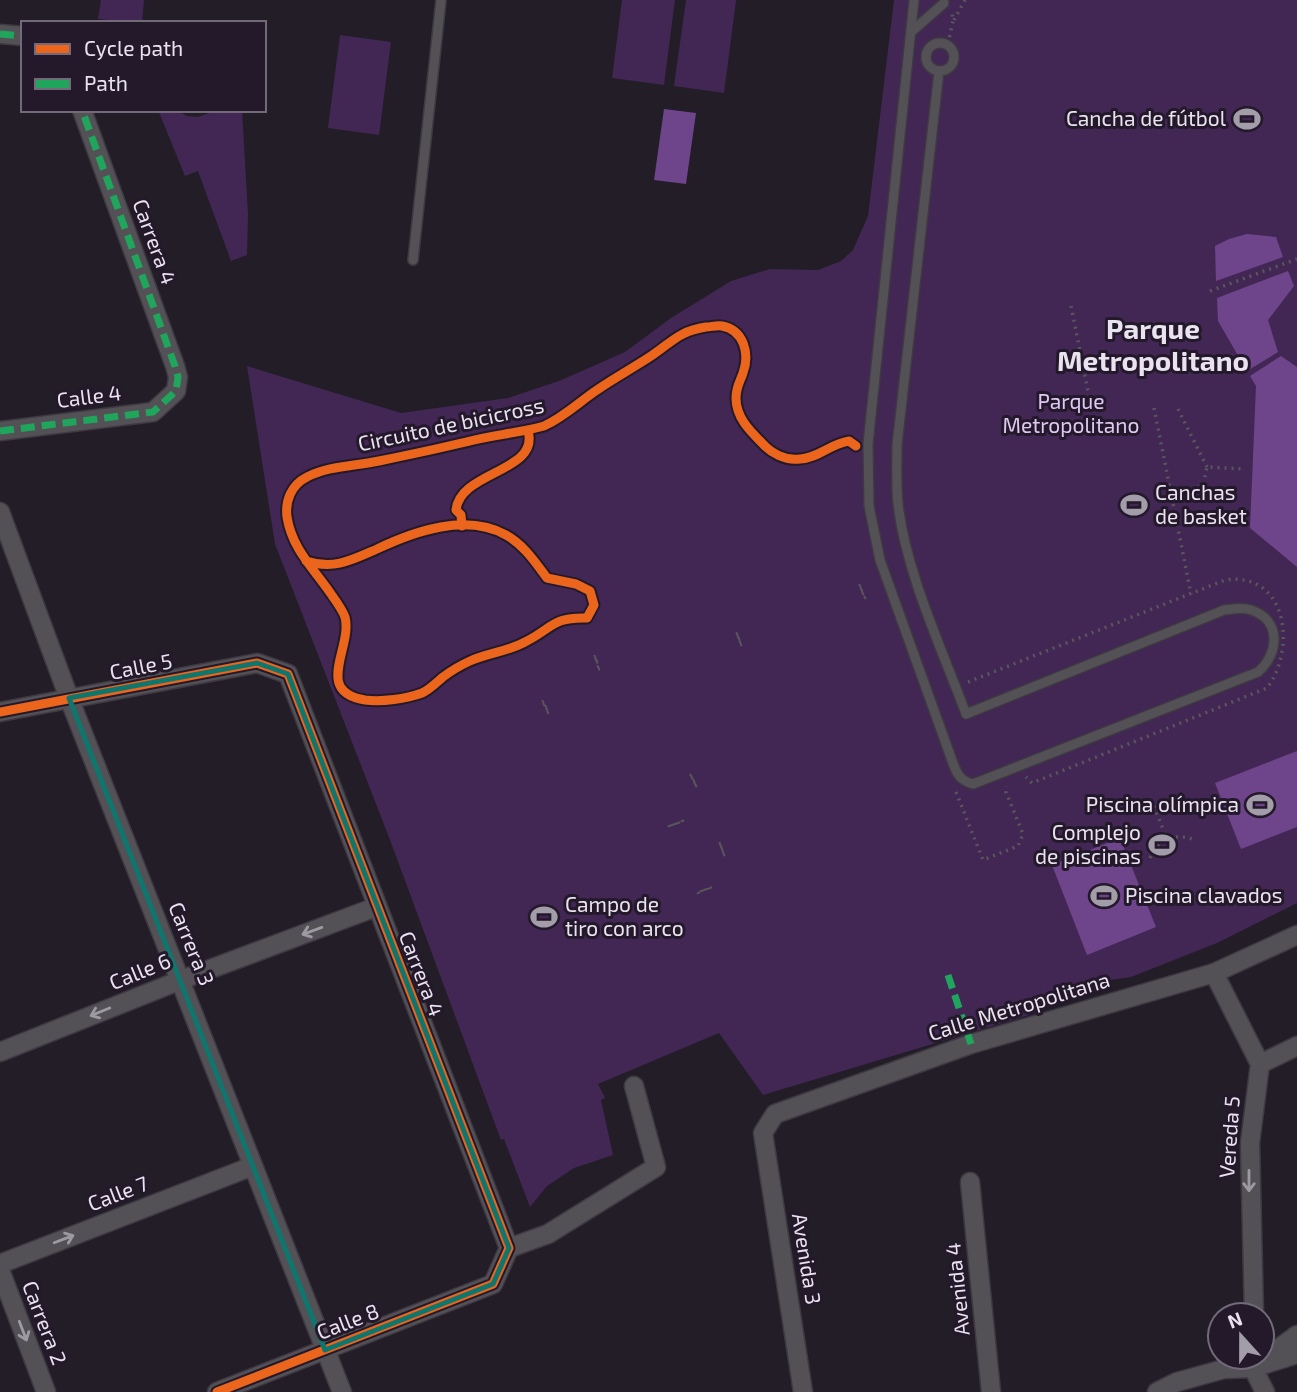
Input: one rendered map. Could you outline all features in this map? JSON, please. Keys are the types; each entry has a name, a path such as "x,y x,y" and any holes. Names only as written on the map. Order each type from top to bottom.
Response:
{"street":[{"path":"0,34 21,36"},
{"name":"Carrera 4","path":"83,112 176,366 176,391"},
{"name":"Calle 4","path":"0,431 153,412 176,391"},
{"name":"Carrera 3","path":"0,512 69,698 342,1392"},
{"name":"Calle 5","path":"0,712 257,663 288,674"},
{"name":"Carrera 4","path":"288,674 509,1248"},
{"name":"Calle 6","path":"0,1052 181,979 376,907"},
{"name":"Calle Metropolitana","path":"763,1133 775,1114 792,1106 971,1044 1214,974 1297,936"},
{"path":"1214,974 1260,1065 1297,1045"},
{"name":"Vereda 5","path":"1254,1301 1250,1143 1260,1065"},
{"path":"509,1248 548,1234 656,1167 634,1086"},
{"name":"Avenida 3","path":"763,1133 803,1392"},
{"name":"Calle 7","path":"0,1264 253,1166"},
{"name":"Avenida 4","path":"970,1182 991,1392"},
{"name":"Calle 8","path":"217,1392 493,1284 509,1248"},
{"name":"Carrera 2","path":"0,1270 46,1392"},
{"path":"1276,1348 1297,1335"},
{"path":"1276,1358 1297,1354"},
{"path":"1157,1392 1177,1382 1217,1371"},
{"path":"1257,1371 1265,1392"}],"lane":[{"path":"413,260 441,0"},
{"path":"914,0 868,444 869,506 880,560 890,592 946,746 959,776 965,782 973,784 1258,672 1269,663 1275,643 1267,621 1258,613 1249,609 1224,610 965,714 908,552 898,503 897,445 939,71"},
{"path":"911,32 947,4"},
{"path":"935,43 948,44 954,61 945,70 939,71 928,65 926,52 935,43"}],"path":[{"path":"948,44 953,22 965,0"},
{"path":"947,4 953,22"},
{"path":"1210,291 1297,258"},
{"path":"1071,306 1089,396"},
{"path":"1154,408 1191,594"},
{"path":"1172,499 1203,485 1207,467 1178,409"},
{"path":"1207,467 1245,469"},
{"path":"966,683 1225,580 1241,579 1263,587 1282,603"},
{"path":"1017,776 1030,779 1032,783 1267,688 1280,678"},
{"path":"953,783 983,860 1018,846 1023,834 1006,792 1007,783 1012,778"},
{"path":"1154,806 1167,839"},
{"path":"1150,858 1167,839 1192,839"}],"highlighted area":[{"path":"257,663 288,674 509,1248 493,1284 325,1350 69,698"}],"green space":[{"path":"101,0 144,0 142,21 98,19"},
{"path":"622,0 675,0 664,85 612,78"},
{"path":"686,0 736,0 724,93 674,86"},
{"path":"894,0 1297,0 1297,903 1217,943 1131,977 1110,980 1029,1015 763,1095 719,1033 598,1084 605,1098 601,1100 613,1155 574,1168 547,1186 530,1207 504,1139 501,1140 390,840 275,544 247,366 401,413 508,398 559,381 625,352 671,318 731,281 770,269 818,270 841,261 853,250 868,216"},
{"path":"340,35 391,42 379,135 328,128"},
{"path":"159,112 180,112 198,117 212,112 242,112 248,214 247,255 231,261 198,171 185,176"}],"shaded area":[{"path":"664,109 696,113 686,184 654,180"},
{"path":"1247,234 1276,237 1283,257 1216,281 1215,246"},
{"path":"1288,271 1294,286 1268,320 1278,352 1247,371 1218,321 1217,298"},
{"path":"1281,356 1297,367 1297,567 1250,528 1256,386 1250,376"},
{"name":"Piscina olímpica","path":"1297,751 1297,827 1241,849 1215,783"},
{"name":"Piscina clavados","path":"1120,838 1156,927 1087,955 1052,865"}],"marked path":[{"path":"0,34 21,36"},
{"path":"0,431 153,412 176,391 178,377 175,366 83,112"},
{"path":"948,975 971,1044"}],"cycle path":[{"name":"Circuito de bicicross","path":"306,561 316,564 334,564 424,531 474,525 491,529 512,539 529,554 547,578 576,584 590,591 594,605 587,618 559,621 519,645 470,661 425,692 409,697 365,700 350,695 341,688 338,667 346,629 345,617 337,602 324,585 311,567 304,558 287,517 290,494 301,480 333,468 379,461 544,426 682,334 718,326 736,332 743,344 746,358 737,391 738,411 744,423 766,447 779,456 794,459 813,456 849,441 856,446"},
{"name":"Circuito de bicicross","path":"462,526 461,515 456,510 461,497 471,487 512,464 522,455 529,445 528,431"},
{"path":"0,712 257,663 288,674 509,1248 493,1284 217,1392"}],"place":[{"name":"Cancha de fútbol","path":"1247,119"},
{"name":"Canchas de basket","path":"1134,505"},
{"name":"Piscina olímpica","path":"1260,805"},
{"name":"Complejo de piscinas","path":"1162,845"},
{"name":"Piscina clavados","path":"1104,896"},
{"name":"Campo de tiro con arco","path":"544,917"}],"district":[{"name":"Parque Metropolitano","path":"1153,345"}]}
